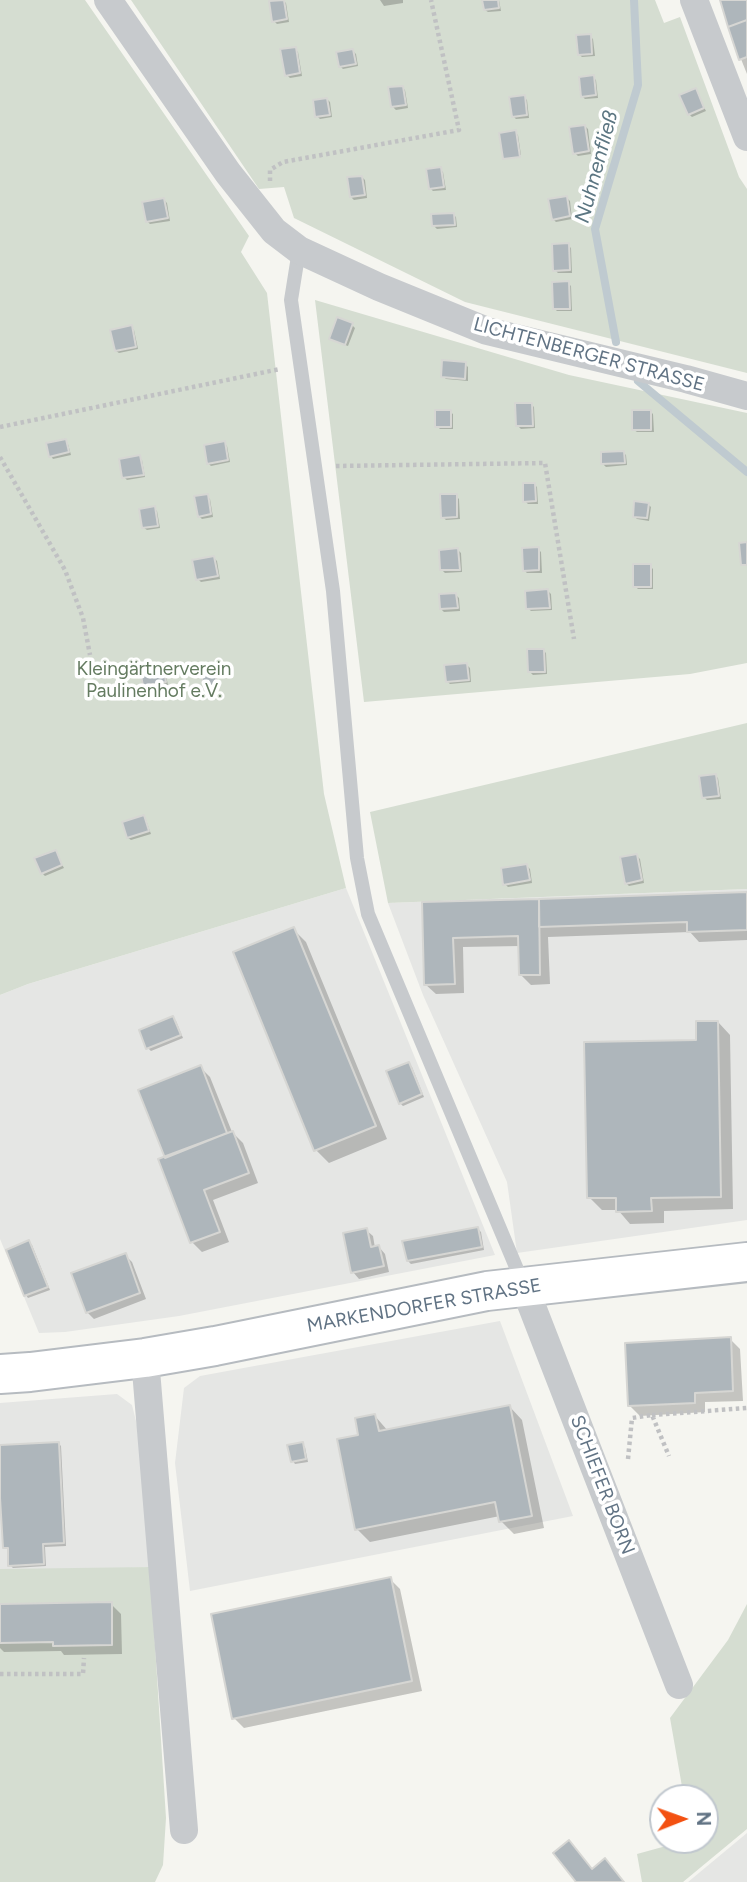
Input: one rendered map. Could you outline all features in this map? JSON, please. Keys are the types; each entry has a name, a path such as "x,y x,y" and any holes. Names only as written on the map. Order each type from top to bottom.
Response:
{"street":[{"name":"LICHTENBERGER STRASSE","path":"108,0 228,173 274,231 299,250 379,287 487,331 747,396"},
{"path":"694,0 747,137"},
{"name":"MARKENDORFER STRASSE","path":"0,1374 145,1358 486,1291 747,1262"},
{"name":"SCHIEFER BORN","path":"524,1286 679,1685"},
{"path":"145,1358 184,1830"}],"lane":[{"path":"299,250 291,300 333,591 357,858 368,914 524,1286"}],"path":[{"path":"272,187 270,170 283,162 458,130 431,0"},
{"path":"0,427 300,365"},
{"path":"0,457 65,570 83,618 90,655"},
{"path":"314,466 545,463 574,639"},
{"path":"628,1459 632,1418 747,1408"},
{"path":"652,1415 669,1456"},
{"path":"0,1674 83,1674 84,1658"}],"shaded area":[{"path":"346,888 495,1255 179,1316 65,1332 39,1333 0,1239 0,995 28,984"},
{"path":"747,889 747,1220 517,1253 507,1182 423,995 388,903"},
{"path":"500,1321 573,1516 190,1591 175,1463 184,1388 200,1376"},
{"path":"117,1394 132,1405 137,1425 150,1567 0,1574 0,1403"},
{"path":"747,1833 747,1882 688,1882"}],"green space":[{"name":"Kleingärtnerverein Paulinenhof e.V.","path":"0,0 85,0 249,236 241,252 267,293 324,794 346,888 28,984 0,995"},
{"path":"131,0 655,0 664,23 680,17 739,177 747,189 747,373 465,302 294,218 284,187 259,189"},
{"path":"315,300 569,375 747,413 747,663 690,674 364,702"},
{"path":"747,723 747,889 388,903 370,812"},
{"path":"150,1567 166,1818 163,1865 155,1882 0,1882 0,1569"},
{"path":"747,1604 747,1829 719,1852 719,1784 682,1784 670,1718 728,1640"},
{"path":"649,1851 649,1854 717,1854 683,1882 642,1882 637,1854"}],"building":[{"path":"284,0 287,19 272,22 269,1"},
{"path":"482,0 498,0 499,8 484,10"},
{"path":"720,0 747,0 747,20 728,27"},
{"path":"747,20 747,57 739,60 728,27"},
{"path":"591,34 592,54 578,55 576,35"},
{"path":"296,47 300,73 285,76 280,49"},
{"path":"353,49 356,64 339,67 336,52"},
{"path":"594,75 596,95 581,97 579,77"},
{"path":"403,86 406,105 391,107 388,87"},
{"path":"696,88 704,108 688,115 679,95"},
{"path":"525,95 527,115 512,117 509,97"},
{"path":"327,98 330,115 315,117 313,100"},
{"path":"585,125 589,151 573,154 569,127"},
{"path":"516,130 520,157 503,159 499,133"},
{"path":"441,167 444,187 429,189 426,169"},
{"path":"362,176 365,195 350,197 347,177"},
{"path":"567,196 570,216 552,220 548,199"},
{"path":"164,198 168,218 146,222 142,202"},
{"path":"454,213 455,225 432,226 431,214"},
{"path":"569,243 570,270 553,271 552,244"},
{"path":"569,281 570,309 553,309 552,282"},
{"path":"337,317 353,323 345,345 329,339"},
{"path":"132,325 136,347 115,351 110,330"},
{"path":"442,360 466,362 465,379 441,377"},
{"path":"515,403 532,403 533,426 516,426"},
{"path":"435,410 451,410 451,427 435,427"},
{"path":"632,410 651,410 651,430 632,430"},
{"path":"66,439 69,452 49,457 46,443"},
{"path":"225,441 228,460 207,464 204,445"},
{"path":"624,451 625,463 601,464 601,452"},
{"path":"140,455 144,475 122,478 119,459"},
{"path":"523,483 535,483 536,501 523,502"},
{"path":"208,494 211,514 198,517 194,496"},
{"path":"440,494 457,494 457,517 441,518"},
{"path":"634,501 649,503 647,518 633,517"},
{"path":"155,506 158,526 142,528 139,509"},
{"path":"747,542 747,565 741,565 739,543"},
{"path":"539,547 539,570 523,571 522,548"},
{"path":"458,548 460,570 440,570 439,550"},
{"path":"214,556 218,576 196,580 192,560"},
{"path":"633,564 651,564 651,587 633,587"},
{"path":"548,589 550,608 526,609 525,591"},
{"path":"456,593 458,608 440,609 439,594"},
{"path":"527,649 544,649 545,672 528,672"},
{"path":"467,663 469,680 446,682 444,665"},
{"path":"163,666 166,682 143,686 140,670"},
{"path":"214,667 217,687 204,689 200,669"},
{"path":"716,774 719,796 702,798 699,776"},
{"path":"144,815 149,831 127,838 122,822"},
{"path":"56,850 62,865 41,874 34,858"},
{"path":"637,854 642,880 625,884 620,857"},
{"path":"527,864 530,880 503,885 501,868"},
{"path":"747,892 747,930 687,932 687,922 539,927 539,899"},
{"path":"539,899 540,975 519,975 518,936 453,938 455,984 424,985 422,902"},
{"path":"294,927 376,1126 314,1151 233,952"},
{"path":"173,1016 181,1035 146,1049 139,1030"},
{"path":"696,1021 718,1021 721,1197 651,1198 652,1211 616,1212 616,1198 587,1198 584,1042 696,1040"},
{"path":"409,1062 422,1094 399,1104 386,1071"},
{"path":"201,1065 227,1133 165,1158 138,1090"},
{"path":"233,1131 249,1173 204,1190 220,1232 190,1243 158,1159"},
{"path":"478,1227 482,1247 407,1261 402,1241"},
{"path":"367,1228 371,1247 379,1245 384,1266 351,1273 343,1233"},
{"path":"29,1240 48,1287 24,1296 6,1250"},
{"path":"126,1253 140,1293 86,1313 71,1273"},
{"path":"731,1337 733,1391 695,1393 695,1403 628,1406 625,1343"},
{"path":"510,1405 532,1516 499,1522 495,1502 355,1530 337,1439 358,1435 355,1418 375,1414 379,1431"},
{"path":"59,1442 64,1543 43,1544 44,1564 8,1566 8,1548 3,1548 0,1445"},
{"path":"303,1442 306,1459 291,1462 287,1445"},
{"path":"391,1577 412,1681 232,1719 211,1614"},
{"path":"112,1602 112,1645 0,1643 0,1604"},
{"path":"569,1840 592,1869 605,1858 624,1882 576,1882 553,1853"}],"waterway":[{"name":"Nuhnenfließ","path":"616,342 595,229 638,85 634,0"},
{"name":"Nuhnenfließ","path":"638,381 747,472"}]}
